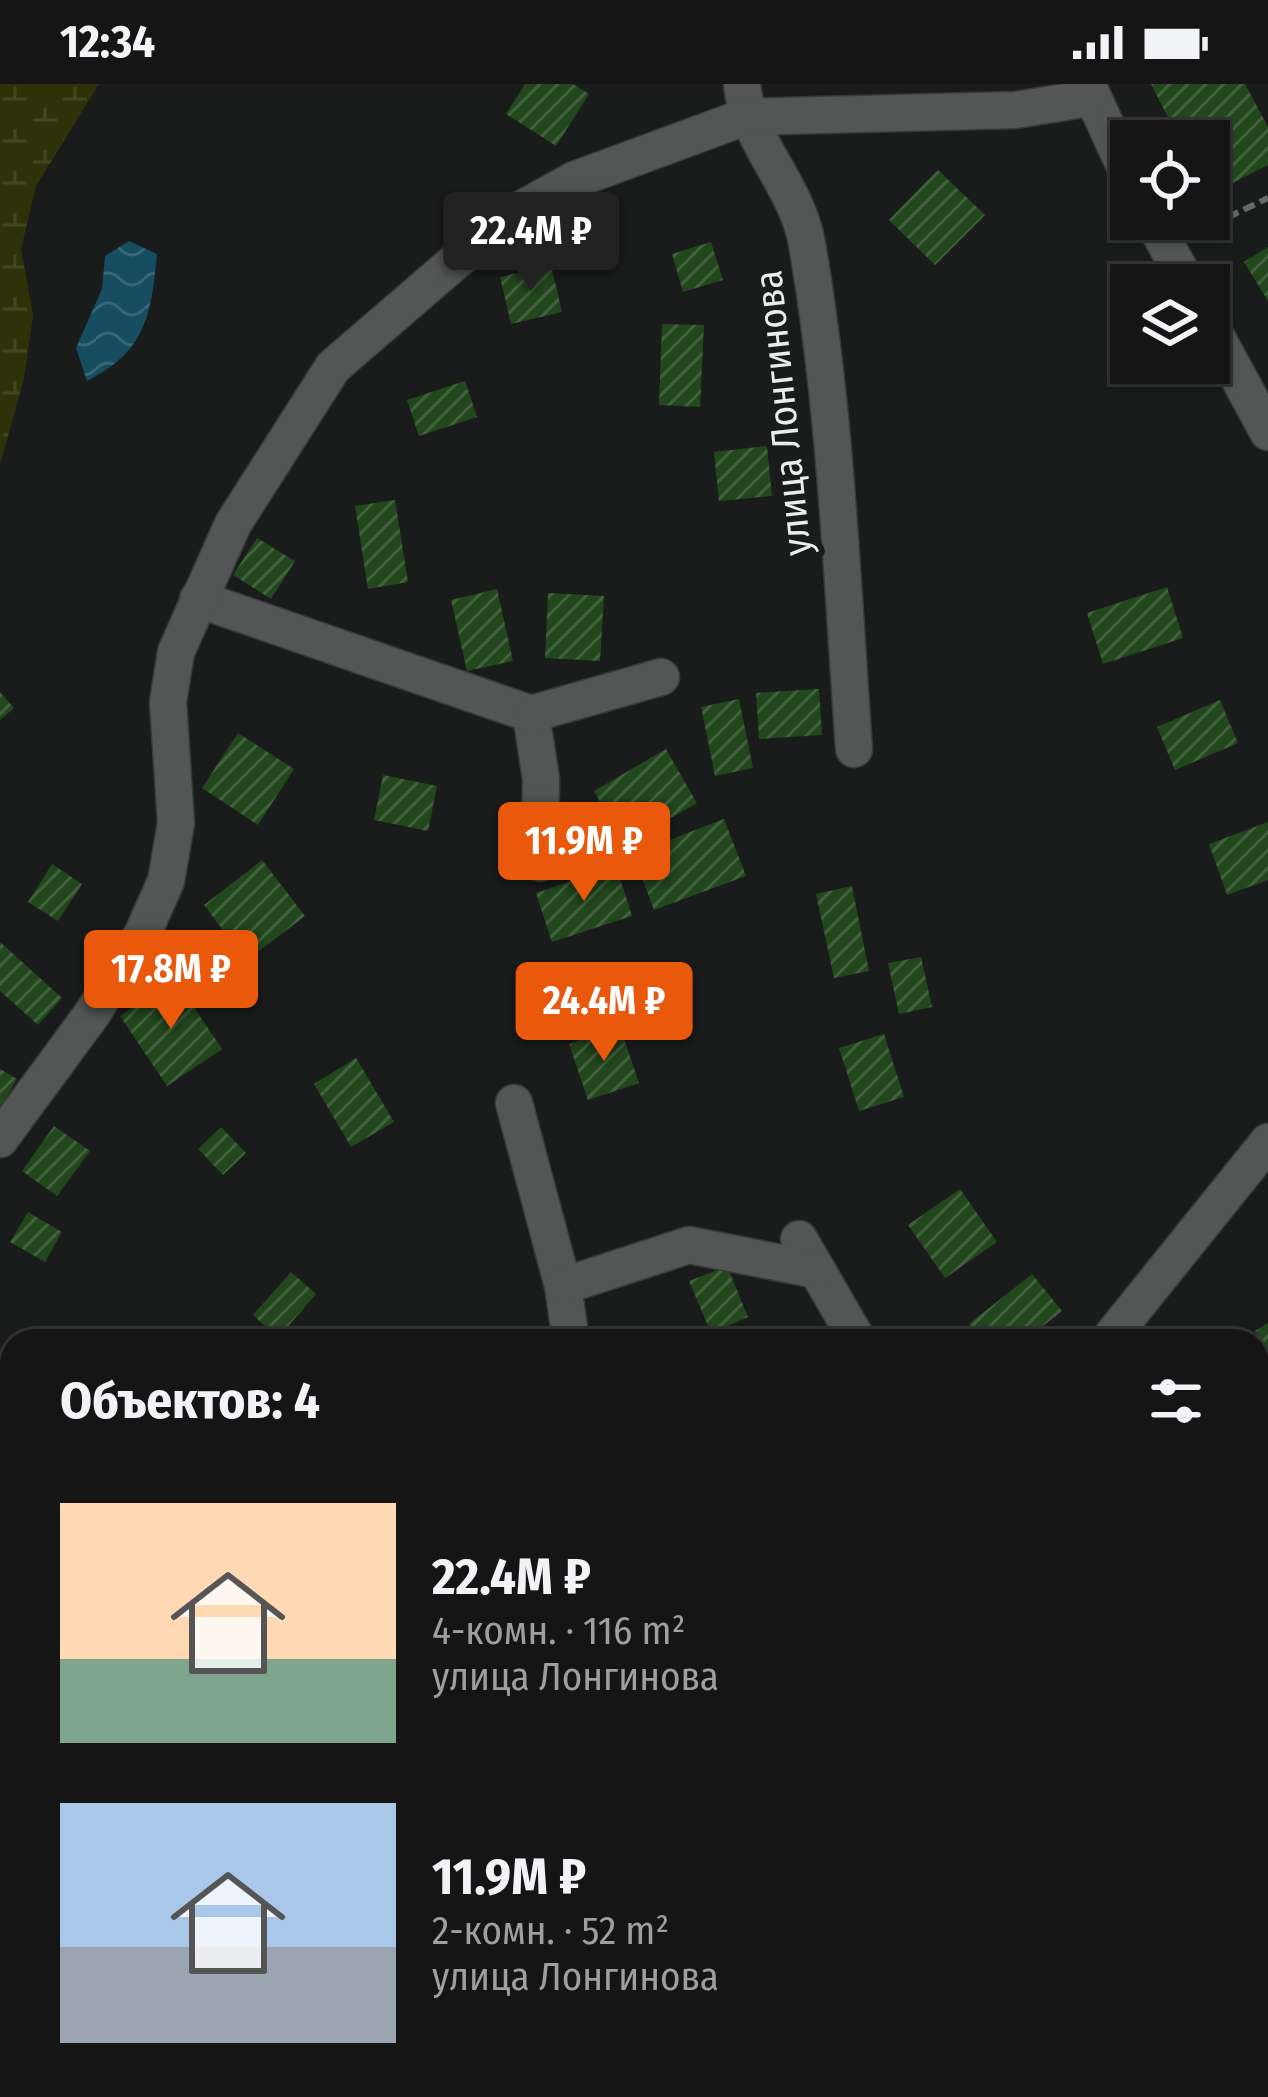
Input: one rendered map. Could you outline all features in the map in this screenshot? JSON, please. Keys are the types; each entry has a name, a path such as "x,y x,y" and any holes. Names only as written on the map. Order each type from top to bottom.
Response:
{"street":[{"path":"0,1139 142,935 166,880 176,824 168,702 176,652 232,524 333,367 507,217 743,100 1016,110 1088,91 1110,137"},
{"name":"улица Лонгинова","path":"743,100 776,161 806,237 830,410 854,749"},
{"path":"1230,362 1268,432"},
{"path":"198,599 531,714 661,677"},
{"path":"531,714 542,779 540,863"},
{"path":"514,1103 563,1286 569,1329"},
{"path":"1118,1329 1268,1142"},
{"path":"563,1286 688,1245 808,1255 850,1329"}],"path":[{"path":"1230,211 1268,199"}],"green space":[{"path":"0,84 99,84 36,186 21,249 33,315 24,378 0,465"}],"water":[{"path":"129,241 157,254 148,314 122,357 87,381 76,348 102,289 105,256"}],"building":[{"path":"525,84 573,84 589,94 556,146 506,114"},
{"path":"1151,84 1245,84 1268,127 1268,165 1230,184 1230,120 1169,120"},
{"path":"938,170 985,215 935,265 889,220"},
{"path":"711,242 723,280 683,292 672,254"},
{"path":"1268,247 1268,301 1244,262"},
{"path":"551,265 562,312 511,324 500,277"},
{"path":"662,324 704,325 700,407 659,405"},
{"path":"465,381 477,417 419,436 407,400"},
{"path":"767,446 772,496 719,501 714,452"},
{"path":"395,500 408,582 368,589 355,506"},
{"path":"257,538 295,561 271,599 233,575"},
{"path":"1167,587 1183,638 1103,664 1087,613"},
{"path":"497,589 513,661 467,671 451,600"},
{"path":"548,593 604,596 600,661 545,658"},
{"path":"819,689 822,735 759,739 756,693"},
{"path":"0,692 14,708 0,720"},
{"path":"739,699 753,768 715,776 701,707"},
{"path":"1220,700 1238,743 1175,770 1157,727"},
{"path":"238,733 294,769 258,825 202,788"},
{"path":"666,749 697,803 624,845 594,791"},
{"path":"383,775 437,786 428,831 374,820"},
{"path":"724,819 746,876 654,910 633,854"},
{"path":"1268,822 1268,880 1227,895 1209,844"},
{"path":"262,860 305,916 246,961 204,905"},
{"path":"52,864 82,884 58,921 28,902"},
{"path":"616,866 632,916 552,942 536,893"},
{"path":"852,886 869,971 834,978 816,894"},
{"path":"0,942 62,998 38,1025 0,991"},
{"path":"921,957 932,1007 899,1014 888,963"},
{"path":"175,979 222,1049 167,1086 120,1016"},
{"path":"620,1027 639,1083 588,1100 569,1044"},
{"path":"884,1034 904,1097 859,1111 839,1048"},
{"path":"356,1058 394,1122 351,1147 314,1084"},
{"path":"0,1069 17,1079 0,1109"},
{"path":"54,1126 90,1151 57,1196 22,1171"},
{"path":"221,1127 246,1153 223,1175 198,1149"},
{"path":"960,1189 997,1242 945,1278 908,1225"},
{"path":"28,1212 62,1232 45,1262 10,1242"},
{"path":"727,1266 748,1317 709,1329 689,1281"},
{"path":"291,1272 316,1294 286,1329 268,1329 253,1315"},
{"path":"1032,1274 1062,1311 1039,1329 973,1329 969,1324"}]}
